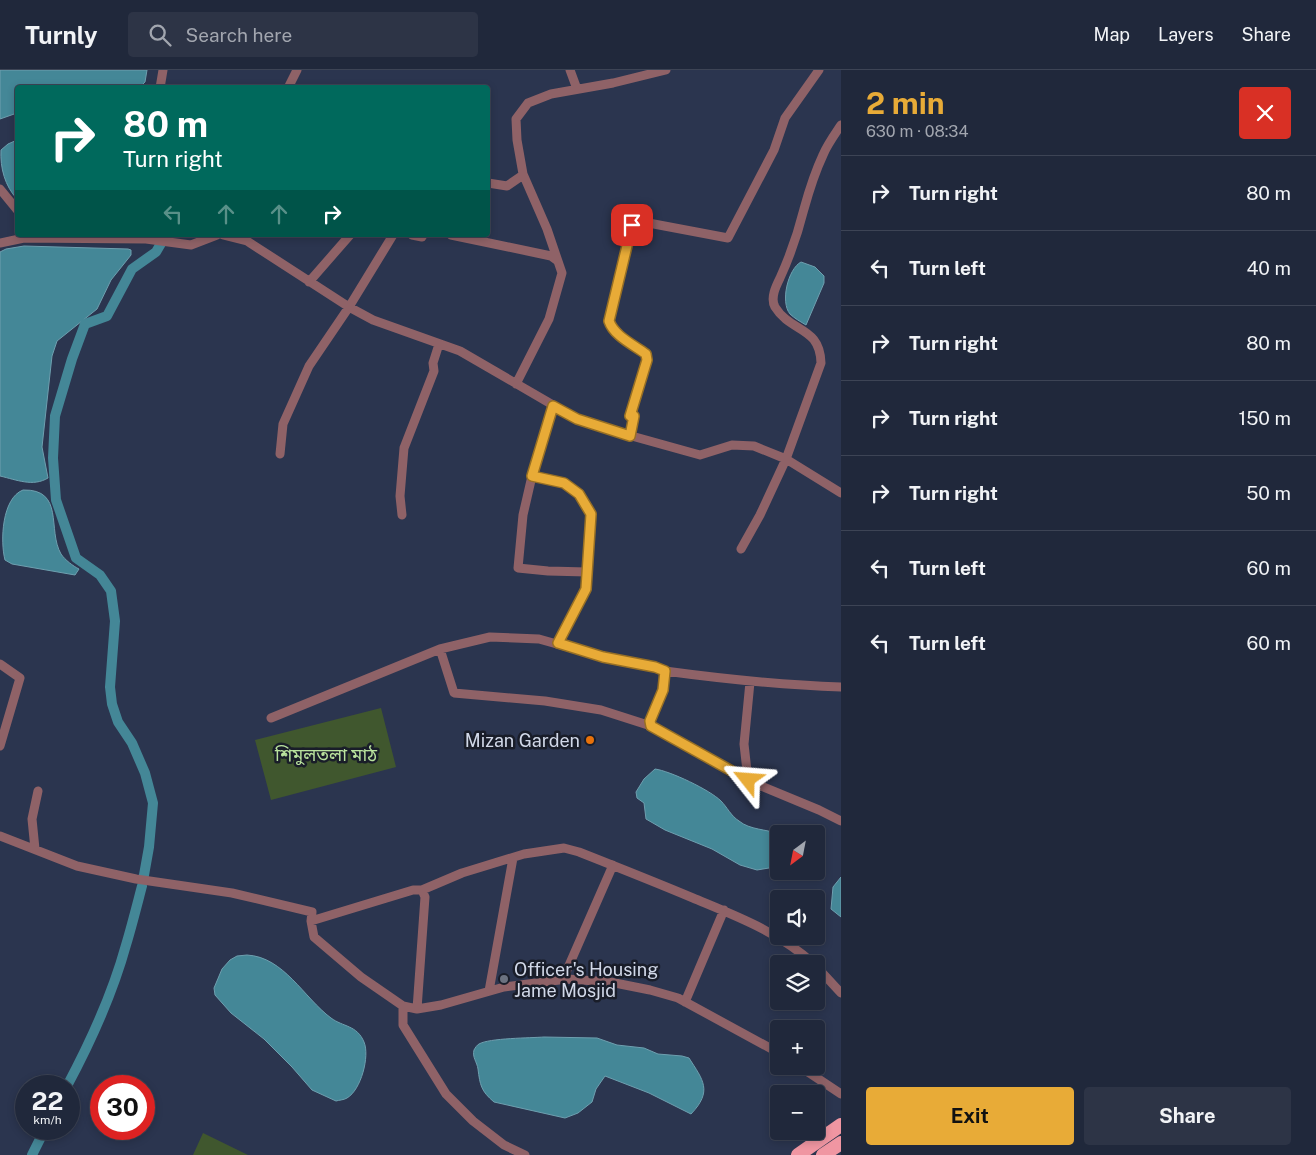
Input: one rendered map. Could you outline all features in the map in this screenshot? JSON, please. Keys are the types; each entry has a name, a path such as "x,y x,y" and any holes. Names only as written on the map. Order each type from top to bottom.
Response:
{"highway":[{"path":"798,1155 841,1125"},
{"path":"823,1155 841,1143"}],"street":[{"path":"160,85 163,70"},
{"path":"290,85 297,70"},
{"path":"570,70 577,89"},
{"path":"516,384 550,319 562,273 547,229 523,175 517,140 516,119 528,103 551,94 666,70"},
{"path":"630,436 634,416 630,416 647,360 646,354 616,333 609,321 632,225 638,221 728,238 774,150 784,118 819,70"},
{"path":"741,549 760,515 786,459 821,363 821,350 816,340 784,317 775,306 773,299 823,154 841,126"},
{"path":"490,183 506,186 523,175"},
{"path":"0,190 15,208"},
{"path":"0,243 24,238 146,239 191,245 212,237"},
{"path":"233,237 247,240 348,307 373,320 460,351 577,419 700,455 732,445 754,446 786,459 841,493"},
{"path":"309,282 348,237"},
{"path":"280,454 283,424 309,366 393,237"},
{"path":"461,237 551,256 558,261"},
{"path":"402,516 400,490 404,448 434,372 434,363 439,344"},
{"path":"553,406 532,476 523,515 518,568 588,572"},
{"path":"532,476 564,483 579,494 591,514 586,589 558,643"},
{"path":"271,718 440,649 490,637 539,639 603,657 655,667 665,671 793,686 841,687"},
{"path":"440,649 454,693 545,701 601,710 651,726 748,780 812,806 841,821"},
{"path":"0,664 20,678 0,746"},
{"path":"651,726 650,721 663,690 665,671"},
{"path":"748,780 744,744 750,682"},
{"path":"35,850 32,819 38,791"},
{"path":"0,836 77,866 136,879 232,893 312,912 310,921 314,937 361,977 403,1006 417,1009 441,1005 504,988 563,980 610,982 650,990 685,1002 770,1048"},
{"path":"310,921 412,890 422,890 462,873 513,858 541,850 564,848 613,865 724,910 770,932 804,955"},
{"path":"489,991 513,858"},
{"path":"563,980 613,865"},
{"path":"417,1009 425,897 422,890"},
{"path":"685,1002 724,910"},
{"path":"825,976 841,993"},
{"path":"403,1006 403,1025 446,1094 473,1121 504,1145 525,1155"},
{"path":"812,1075 841,1094"}],"green space":[{"name":"শিমুলতলা মাঠ","path":"381,708 396,767 271,800 255,740"},
{"path":"203,1133 248,1155 193,1155"}],"shaded area":[{"path":"0,70 147,70 145,82 142,85 15,85 15,114 0,119"},
{"path":"15,141 15,196 6,183 2,170 1,150"},
{"path":"24,246 131,250 131,255 111,280 97,309 57,341 52,356 42,447 48,478 37,482 19,481 0,476 0,252"},
{"path":"801,262 815,267 824,276 824,283 806,325 790,314 786,302 789,278 792,271"},
{"path":"23,490 36,491 45,496 50,503 57,544 61,554 69,563 79,569 75,575 12,564 5,560 3,552 4,521 11,502"},
{"path":"655,769 680,777 716,797 743,824 770,831 770,867 757,870 740,865 712,849 665,830 646,819 644,803 637,798 636,792 644,779"},
{"path":"841,877 841,917 831,909 833,887"},
{"path":"237,956 260,957 272,963 293,980 321,1010 336,1021 354,1029 361,1036 366,1048 365,1064 356,1088 347,1098 336,1101 312,1090 264,1039 231,1013 215,995 214,988 222,969 230,960"},
{"path":"544,1037 597,1038 617,1045 644,1048 658,1054 689,1058 702,1079 704,1092 702,1099 691,1114 649,1093 605,1076 596,1089 592,1102 578,1113 565,1118 494,1102 486,1094 481,1084 474,1055 476,1047 484,1042"}],"waterway":[{"path":"144,875 153,803 145,773 132,743 118,722 112,704 110,687 115,621 111,591 100,575 76,558 56,500 53,458 55,416 72,359 85,324 107,316 132,269 156,252 165,237"},
{"path":"72,1075 115,981 142,886"},
{"path":"32,1155 40,1140"}],"place":[{"name":"Mizan Garden","path":"590,740"},
{"name":"Officer's Housing Jame Mosjid","path":"504,979"}],"route":[{"path":"632,225 609,321 616,333 646,354 647,360 630,416 634,416 630,436 577,419 553,406 532,476 564,483 579,494 591,514 586,589 558,643 603,657 655,667 665,671 663,690 650,721 651,726 748,780"}]}
